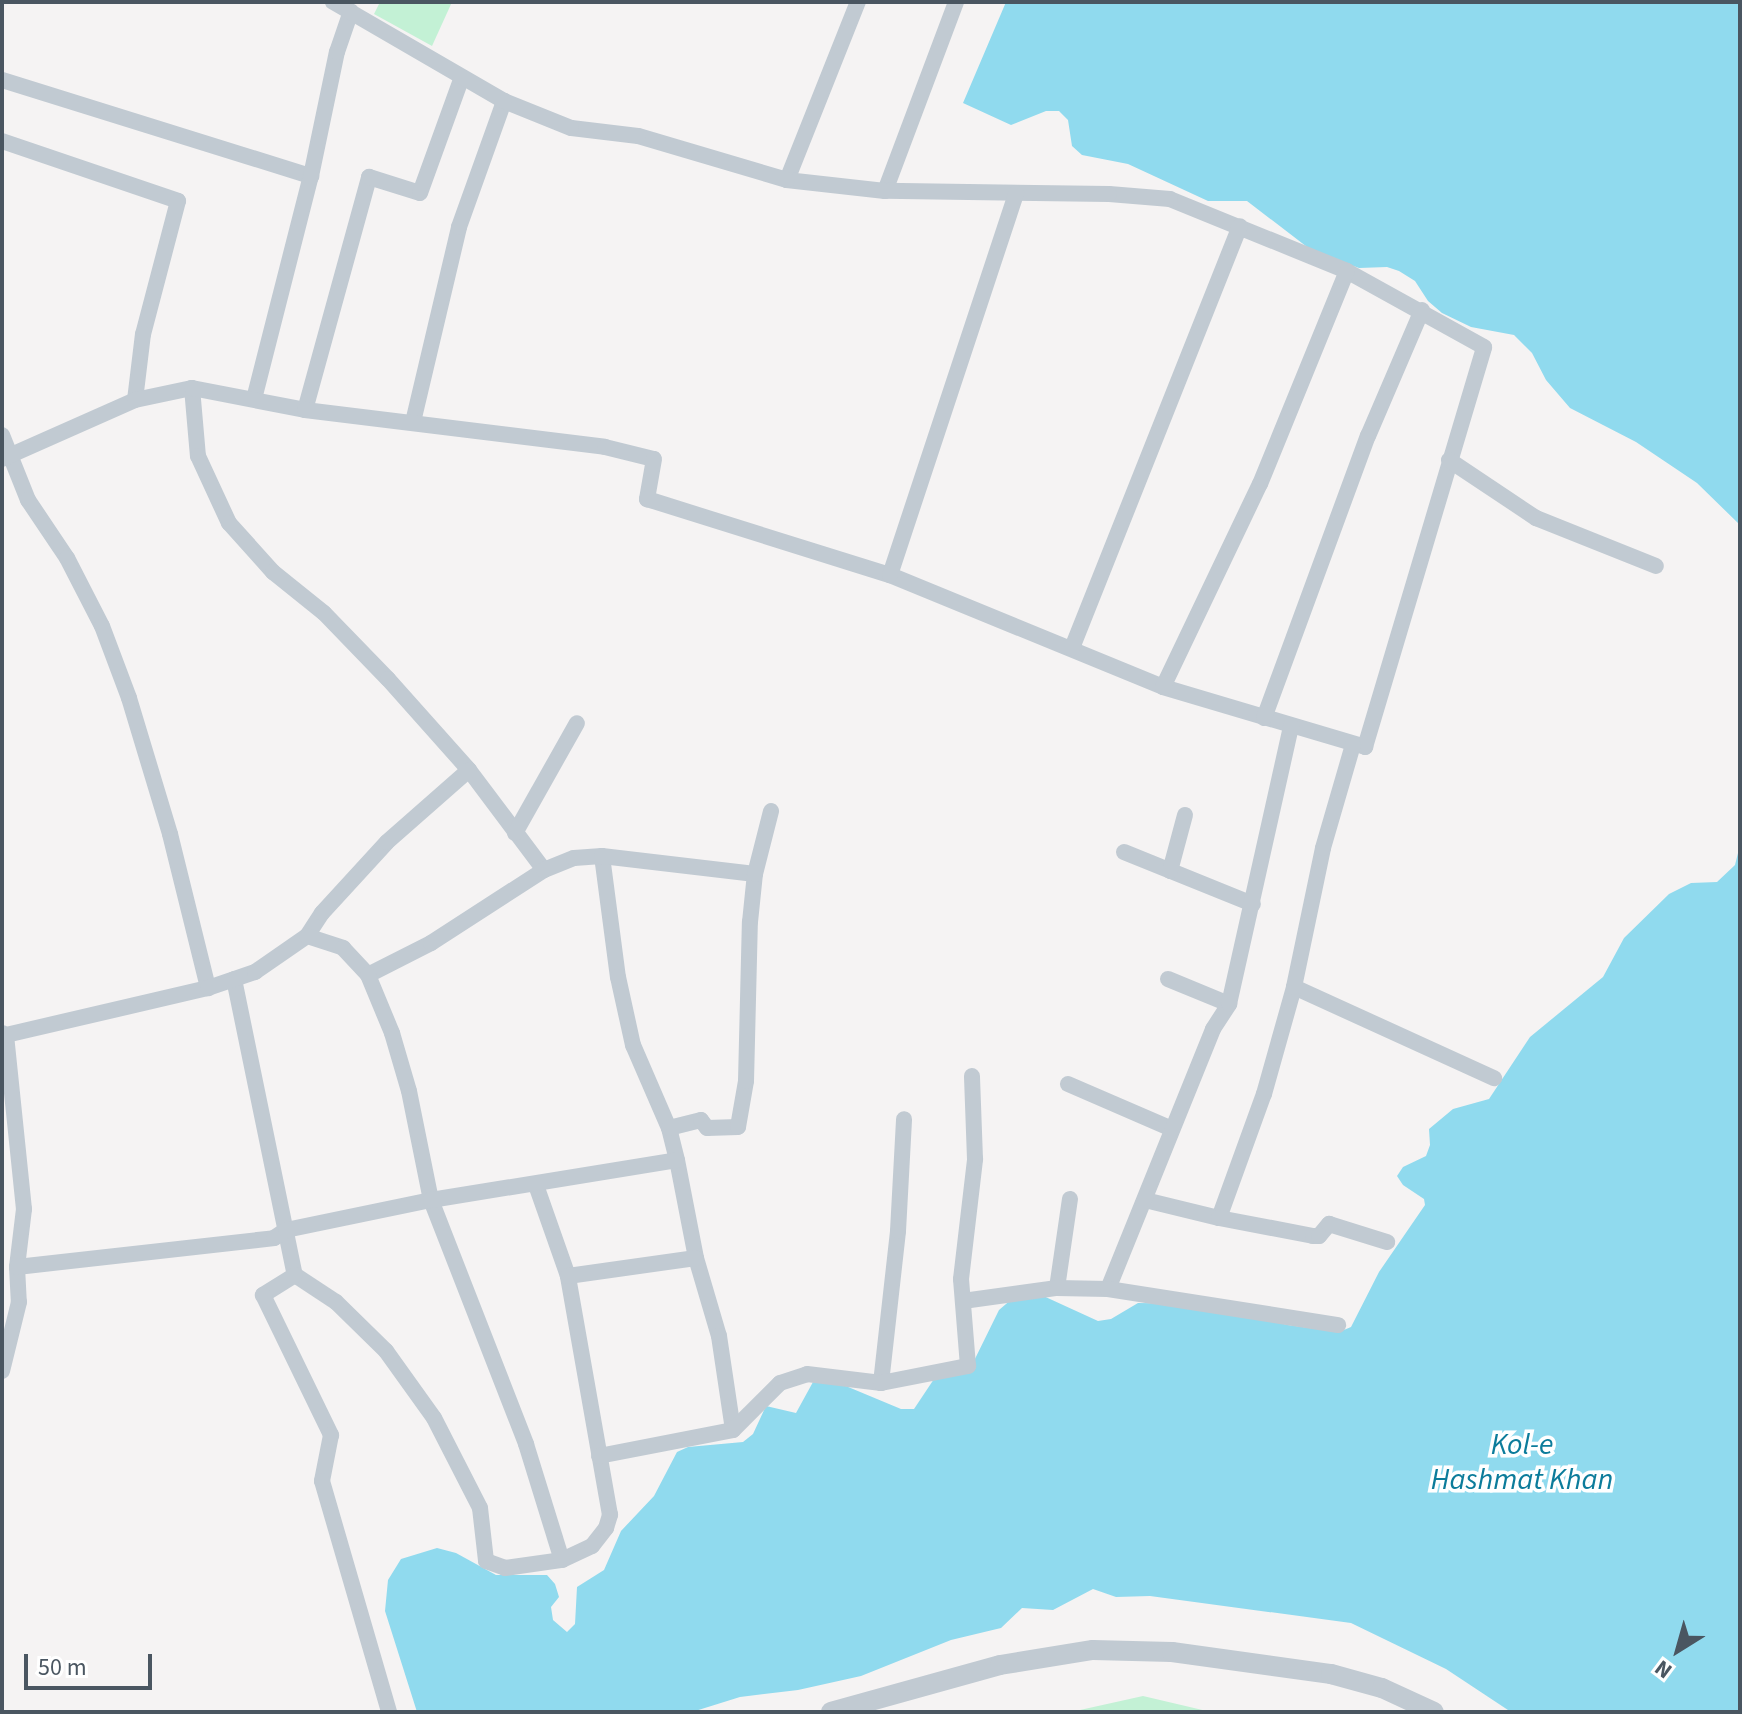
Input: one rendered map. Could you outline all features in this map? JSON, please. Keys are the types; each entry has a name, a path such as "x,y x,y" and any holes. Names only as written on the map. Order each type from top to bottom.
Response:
{"street":[{"path":"787,180 858,2"},
{"path":"885,191 956,2"},
{"path":"5,458 135,400 192,388 305,410 605,447 654,459 647,499 890,575 1163,687 1365,747 1484,347 1347,271 1170,199 885,191 787,180 638,136 571,128 504,101 341,5 337,52 311,176 254,399"},
{"path":"305,410 369,177 420,193 462,77"},
{"path":"2,80 311,176"},
{"path":"413,422 459,227 504,101"},
{"path":"2,141 178,201 143,334 135,400"},
{"path":"890,575 1016,193"},
{"path":"1072,648 1240,226"},
{"path":"1163,687 1260,484 1347,271"},
{"path":"1264,718 1368,436 1422,310"},
{"path":"192,388 198,456 229,523 273,572 324,613 469,770 544,870"},
{"path":"2,435 5,458 28,500 67,558 102,626 129,698 170,834 208,988"},
{"path":"1449,460 1536,518 1656,566"},
{"path":"515,833 577,723"},
{"path":"1108,1289 1213,1029 1229,1004 1291,726"},
{"path":"1219,1218 1264,1094 1294,987 1323,848 1353,745"},
{"path":"2,1371 19,1302 17,1267 24,1209 4,1034 208,988 255,972 307,936 322,913 387,842 469,770"},
{"path":"669,1128 701,1120 707,1128 738,1127 746,1081 750,922 755,874 771,811"},
{"path":"1170,871 1185,815"},
{"path":"1124,852 1253,904"},
{"path":"368,975 431,943 544,870 574,858 602,856 755,874"},
{"path":"602,856 618,977 633,1045 669,1128 696,1258 719,1336 733,1430"},
{"path":"307,936 343,948 368,975 392,1033 405,1077 431,1200 526,1444 562,1560"},
{"path":"234,979 295,1275 336,1302 386,1351 434,1418 480,1508 486,1561 505,1568 562,1560 592,1546 606,1528 610,1515 568,1276 536,1185"},
{"path":"1168,979 1229,1004"},
{"path":"1294,987 1494,1078"},
{"path":"599,1456 733,1430 780,1383 807,1374 881,1383 968,1366 961,1279 975,1159 972,1076"},
{"path":"1068,1084 1172,1129"},
{"path":"881,1383 898,1231 904,1119"},
{"path":"17,1267 274,1238 286,1230 431,1200 677,1160"},
{"path":"1057,1288 1070,1199"},
{"path":"1145,1200 1219,1218 1319,1236 1329,1224 1387,1242"},
{"path":"568,1276 696,1258"},
{"path":"295,1275 263,1295 331,1435 322,1481 389,1712"},
{"path":"963,1301 1057,1288 1108,1289 1338,1325"},
{"path":"831,1712 1000,1665 1093,1650 1172,1652 1331,1674 1382,1688 1434,1712"}],"green space":[{"path":"380,2 452,2 432,46 374,14"},
{"path":"1143,1696 1211,1712 1071,1712"}],"water":[{"path":"1006,2 1740,2 1740,525 1697,483 1636,442 1570,408 1546,380 1532,353 1514,335 1471,327 1442,313 1428,301 1415,281 1399,271 1387,267 1359,268 1311,250 1247,201 1208,201 1128,164 1082,155 1072,146 1068,120 1059,111 1046,111 1011,125 963,103"},
{"name":"Kol-e Hashmat Khan","path":"1740,845 1740,1712 1511,1712 1446,1669 1351,1623 1150,1596 1116,1597 1093,1589 1053,1610 1022,1608 1001,1628 951,1640 861,1676 798,1690 740,1697 692,1712 417,1712 385,1611 388,1580 401,1559 437,1548 456,1553 496,1575 547,1575 555,1584 559,1597 551,1607 553,1620 567,1632 575,1624 577,1587 604,1570 621,1531 654,1496 677,1452 688,1447 743,1442 753,1434 766,1406 796,1413 813,1382 841,1384 901,1409 914,1409 934,1379 970,1369 999,1310 1013,1298 1039,1294 1098,1321 1111,1319 1138,1303 1206,1304 1288,1325 1339,1332 1351,1327 1379,1272 1425,1205 1424,1199 1403,1185 1397,1176 1403,1167 1426,1156 1430,1145 1429,1129 1453,1109 1489,1099 1530,1037 1603,977 1624,938 1669,894 1691,883 1717,882 1735,865"}]}
